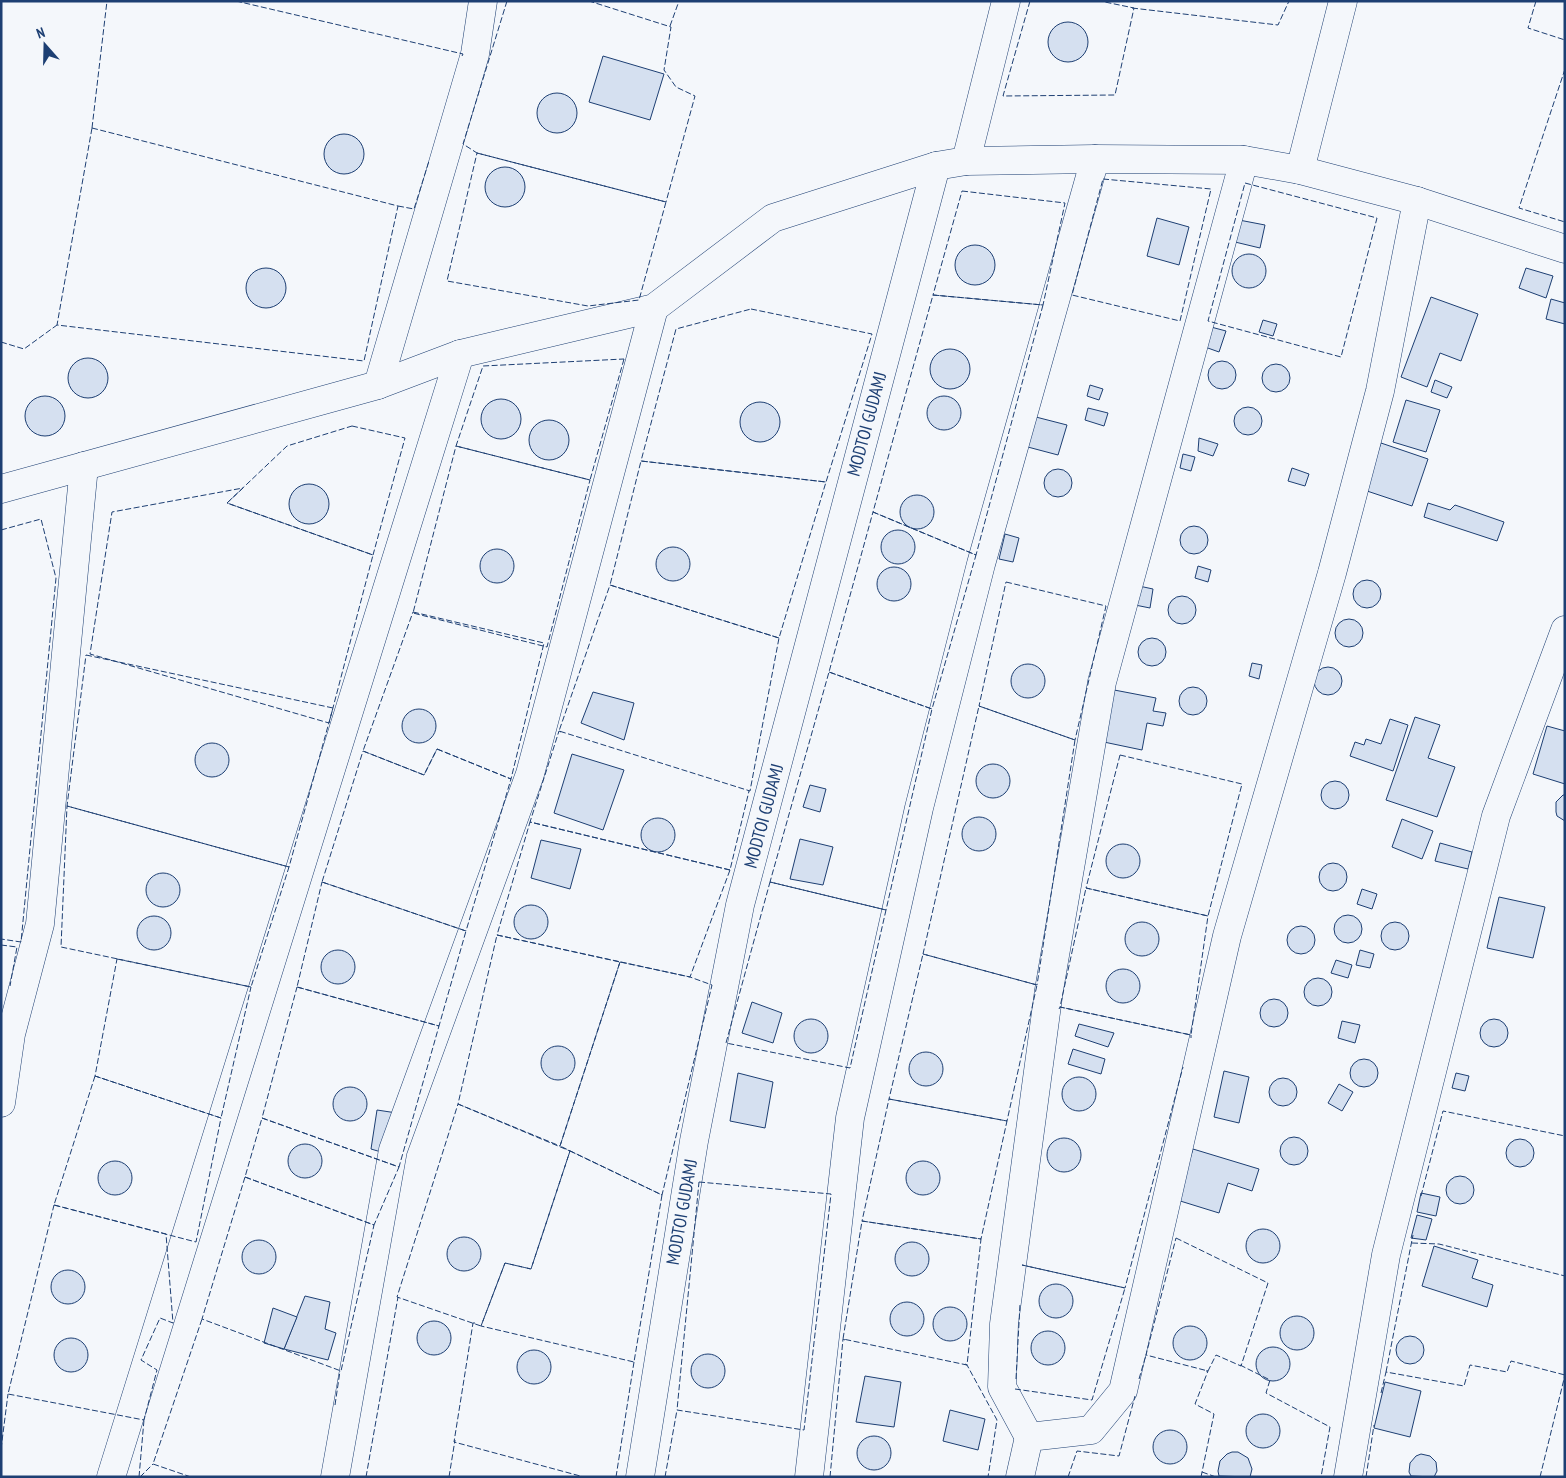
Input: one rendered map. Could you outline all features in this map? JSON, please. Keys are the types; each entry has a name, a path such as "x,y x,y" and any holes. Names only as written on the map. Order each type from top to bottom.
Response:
{"street":[{"path":"378,385 475,54 483,1"},
{"path":"966,161 1006,1"},
{"path":"1300,170 1343,1"},
{"path":"809,1477 850,1118 919,808 981,564 1095,159"},
{"path":"5,481 84,466 378,385 460,354 654,308 773,218 936,166 966,161 1095,159 1244,160 1300,170 1416,201 1565,249"},
{"path":"1020,1477 1029,1437 1002,1387 1004,1324 1049,990 1102,682 1244,160"},
{"name":"MODTOI GUDAMJ","path":"640,1477 667,1299 694,1141 740,905 936,166"},
{"path":"1029,1437 1091,1430 1122,1391 1227,936 1332,573 1380,390 1416,201"},
{"path":"335,1477 393,1150 530,774 654,308"},
{"path":"111,1477 460,354"},
{"path":"1,1103 11,1034 40,924 84,466"},
{"path":"1348,1477 1386,1255 1496,816 1565,630"}],"building":[{"path":"1068,22 1082,28 1088,42 1082,56 1068,62 1054,56 1048,42 1054,28"},
{"path":"603,56 664,74 650,120 589,102"},
{"path":"557,93 571,99 577,113 571,127 557,133 543,127 537,113 543,99"},
{"path":"344,134 358,140 364,154 358,168 344,174 330,168 324,154 330,140"},
{"path":"505,167 516,170 522,176 525,187 522,198 516,204 505,207 494,204 488,198 485,187 488,176 494,170"},
{"path":"1157,218 1189,227 1179,265 1147,256"},
{"path":"1239,220 1265,225 1260,248 1235,242"},
{"path":"975,245 986,248 992,254 995,265 992,276 986,282 975,285 964,282 958,276 955,265 958,254 964,248"},
{"path":"1249,254 1261,259 1266,271 1261,283 1249,288 1237,283 1232,271 1237,259"},
{"path":"266,268 280,274 286,288 280,302 266,308 252,302 246,288 252,274"},
{"path":"1526,268 1553,276 1546,298 1519,288"},
{"path":"1431,297 1478,314 1461,361 1440,353 1427,387 1401,377"},
{"path":"1551,299 1565,303 1565,324 1546,319"},
{"path":"1263,320 1277,324 1273,336 1259,332"},
{"path":"1211,327 1226,331 1219,352 1205,347"},
{"path":"950,349 964,355 970,369 964,383 950,389 936,383 930,369 936,355"},
{"path":"84,358 92,358 99,361 105,367 108,378 105,389 99,395 92,398 84,398 77,395 71,389 68,382 68,374 71,367 77,361"},
{"path":"1222,361 1232,365 1236,375 1232,385 1222,389 1212,385 1208,375 1212,365"},
{"path":"1276,364 1286,368 1290,378 1286,388 1276,392 1266,388 1262,378 1266,368"},
{"path":"1435,380 1452,387 1447,398 1431,392"},
{"path":"1090,385 1103,389 1099,400 1087,396"},
{"path":"41,396 49,396 56,399 62,405 65,416 62,427 56,433 49,436 41,436 34,433 28,427 25,420 25,412 28,405 34,399"},
{"path":"944,396 956,401 961,413 956,425 944,430 932,425 927,413 932,401"},
{"path":"501,399 515,405 521,419 515,433 501,439 487,433 481,419 487,405"},
{"path":"1406,400 1440,410 1426,452 1393,442"},
{"path":"760,402 771,405 777,411 780,422 777,433 771,439 760,442 749,439 743,433 740,422 743,411 749,405"},
{"path":"1248,407 1258,411 1262,421 1258,431 1248,435 1238,431 1234,421 1238,411"},
{"path":"1088,408 1108,413 1104,426 1085,420"},
{"path":"1032,416 1067,425 1058,455 1024,446"},
{"path":"549,420 560,423 566,429 569,440 566,451 560,457 549,460 538,457 532,451 529,440 532,429 538,423"},
{"path":"1199,438 1218,444 1213,456 1198,451"},
{"path":"1381,443 1428,459 1412,506 1364,490"},
{"path":"1183,454 1195,457 1191,471 1180,468"},
{"path":"1292,468 1309,474 1305,486 1288,481"},
{"path":"1058,469 1068,473 1072,483 1068,493 1058,497 1048,493 1044,483 1048,473"},
{"path":"309,484 323,490 329,504 323,518 309,524 295,518 289,504 295,490"},
{"path":"917,495 929,500 934,512 929,524 917,529 905,524 900,512 905,500"},
{"path":"1428,503 1450,510 1455,505 1504,522 1497,541 1424,517"},
{"path":"1194,526 1204,530 1208,540 1204,550 1194,554 1184,550 1180,540 1184,530"},
{"path":"898,530 910,535 915,547 910,559 898,564 886,559 881,547 886,535"},
{"path":"1005,534 1019,538 1013,562 999,559"},
{"path":"673,547 685,552 690,564 685,576 673,581 661,576 656,564 661,552"},
{"path":"497,549 509,554 514,566 509,578 497,583 485,578 480,566 485,554"},
{"path":"1198,566 1211,570 1208,582 1195,578"},
{"path":"894,567 906,572 911,584 906,596 894,601 882,596 877,584 882,572"},
{"path":"1367,580 1377,584 1381,594 1377,604 1367,608 1357,604 1353,594 1357,584"},
{"path":"1139,586 1153,589 1150,608 1135,605"},
{"path":"1182,596 1192,600 1196,610 1192,620 1182,624 1172,620 1168,610 1172,600"},
{"path":"1349,619 1359,623 1363,633 1359,643 1349,647 1339,643 1335,633 1339,623"},
{"path":"1152,638 1162,642 1166,652 1162,662 1152,666 1142,662 1138,652 1142,642"},
{"path":"1252,663 1262,665 1259,679 1249,676"},
{"path":"1028,664 1040,669 1045,681 1040,693 1028,698 1016,693 1011,681 1016,669"},
{"path":"1328,667 1338,671 1342,681 1338,691 1328,695 1318,691 1314,681 1318,671"},
{"path":"1193,687 1203,691 1207,701 1203,711 1193,715 1183,711 1179,701 1183,691"},
{"path":"1109,689 1156,698 1153,711 1166,713 1163,726 1147,723 1142,750 1099,741"},
{"path":"593,692 634,703 624,740 581,723"},
{"path":"419,709 431,714 436,726 431,738 419,743 407,738 402,726 407,714"},
{"path":"1415,717 1440,725 1428,758 1455,767 1437,817 1386,800"},
{"path":"1390,719 1408,725 1393,771 1350,756 1355,742 1364,745 1366,739 1381,744"},
{"path":"1547,726 1565,731 1565,784 1533,774"},
{"path":"212,743 224,748 229,760 224,772 212,777 200,772 195,760 200,748"},
{"path":"572,754 624,770 603,830 554,813"},
{"path":"993,764 1005,769 1010,781 1005,793 993,798 981,793 976,781 981,769"},
{"path":"1335,781 1345,785 1349,795 1345,805 1335,809 1325,805 1321,795 1325,785"},
{"path":"810,785 826,789 820,812 803,807"},
{"path":"1565,795 1565,821 1557,816 1556,812 1556,802"},
{"path":"979,817 991,822 996,834 991,846 979,851 967,846 962,834 967,822"},
{"path":"658,818 670,823 675,835 670,847 658,852 646,847 641,835 646,823"},
{"path":"1402,819 1433,831 1422,859 1392,847"},
{"path":"800,839 833,847 823,885 790,879"},
{"path":"541,840 581,849 570,889 531,878"},
{"path":"1440,843 1472,852 1468,869 1435,861"},
{"path":"1123,844 1135,849 1140,861 1135,873 1123,878 1111,873 1106,861 1111,849"},
{"path":"1333,863 1343,867 1347,877 1343,887 1333,891 1323,887 1319,877 1323,867"},
{"path":"163,873 175,878 180,890 175,902 163,907 151,902 146,890 151,878"},
{"path":"1362,889 1377,894 1372,909 1357,904"},
{"path":"1499,897 1545,907 1533,958 1487,948"},
{"path":"531,905 543,910 548,922 543,934 531,939 519,934 514,922 519,910"},
{"path":"1348,915 1358,919 1362,929 1358,939 1348,943 1338,939 1334,929 1338,919"},
{"path":"154,916 166,921 171,933 166,945 154,950 142,945 137,933 142,921"},
{"path":"1142,922 1154,927 1159,939 1154,951 1142,956 1130,951 1125,939 1130,927"},
{"path":"1395,922 1405,926 1409,936 1405,946 1395,950 1385,946 1381,936 1385,926"},
{"path":"1301,926 1311,930 1315,940 1311,950 1301,954 1291,950 1287,940 1291,930"},
{"path":"338,950 350,955 355,967 350,979 338,984 326,979 321,967 326,955"},
{"path":"1360,950 1374,954 1370,968 1356,965"},
{"path":"1336,960 1352,965 1348,978 1331,973"},
{"path":"1123,969 1135,974 1140,986 1135,998 1123,1003 1111,998 1106,986 1111,974"},
{"path":"1318,978 1328,982 1332,992 1328,1002 1318,1006 1308,1002 1304,992 1308,982"},
{"path":"1274,999 1284,1003 1288,1013 1284,1023 1274,1027 1264,1023 1260,1013 1264,1003"},
{"path":"752,1002 782,1013 773,1043 742,1033"},
{"path":"811,1019 823,1024 828,1036 823,1048 811,1053 799,1048 794,1036 799,1024"},
{"path":"1494,1019 1504,1023 1508,1033 1504,1043 1494,1047 1484,1043 1480,1033 1484,1023"},
{"path":"1342,1021 1360,1025 1355,1043 1338,1038"},
{"path":"1079,1024 1114,1033 1108,1047 1075,1036"},
{"path":"558,1046 570,1051 575,1063 570,1075 558,1080 546,1075 541,1063 546,1051"},
{"path":"1073,1049 1105,1059 1101,1074 1068,1064"},
{"path":"926,1052 938,1057 943,1069 938,1081 926,1086 914,1081 909,1069 914,1057"},
{"path":"1364,1059 1374,1063 1378,1073 1374,1083 1364,1087 1354,1083 1350,1073 1354,1063"},
{"path":"1224,1071 1249,1077 1239,1123 1214,1117"},
{"path":"738,1073 773,1082 765,1128 730,1121"},
{"path":"1456,1073 1469,1076 1465,1091 1452,1088"},
{"path":"1079,1077 1091,1082 1096,1094 1091,1106 1079,1111 1067,1106 1062,1094 1067,1082"},
{"path":"1283,1078 1293,1082 1297,1092 1293,1102 1283,1106 1273,1102 1269,1092 1273,1082"},
{"path":"1339,1084 1353,1092 1342,1111 1328,1103"},
{"path":"350,1087 362,1092 367,1104 362,1116 350,1121 338,1116 333,1104 338,1092"},
{"path":"377,1110 410,1115 398,1157 371,1149"},
{"path":"1294,1137 1304,1141 1308,1151 1304,1161 1294,1165 1284,1161 1280,1151 1284,1141"},
{"path":"1064,1138 1076,1143 1081,1155 1076,1167 1064,1172 1052,1167 1047,1155 1052,1143"},
{"path":"1520,1139 1530,1143 1534,1153 1530,1163 1520,1167 1510,1163 1506,1153 1510,1143"},
{"path":"305,1144 317,1149 322,1161 317,1173 305,1178 293,1173 288,1161 293,1149"},
{"path":"1193,1149 1259,1169 1252,1191 1228,1183 1219,1213 1177,1200"},
{"path":"115,1161 127,1166 132,1178 127,1190 115,1195 103,1190 98,1178 103,1166"},
{"path":"923,1161 935,1166 940,1178 935,1190 923,1195 911,1190 906,1178 911,1166"},
{"path":"1460,1176 1470,1180 1474,1190 1470,1200 1460,1204 1450,1200 1446,1190 1450,1180"},
{"path":"1421,1193 1440,1197 1436,1216 1417,1212"},
{"path":"1417,1215 1432,1219 1426,1240 1411,1238"},
{"path":"1263,1229 1270,1230 1275,1234 1279,1239 1279,1253 1275,1258 1270,1262 1263,1263 1256,1262 1251,1258 1247,1253 1246,1246 1247,1239 1251,1234 1256,1230"},
{"path":"464,1237 476,1242 481,1254 476,1266 464,1271 452,1266 447,1254 452,1242"},
{"path":"259,1240 271,1245 276,1257 271,1269 259,1274 247,1269 242,1257 247,1245"},
{"path":"912,1242 924,1247 929,1259 924,1271 912,1276 900,1271 895,1259 900,1247"},
{"path":"1434,1246 1478,1260 1472,1278 1493,1285 1487,1307 1422,1286"},
{"path":"68,1270 80,1275 85,1287 80,1299 68,1304 56,1299 51,1287 56,1275"},
{"path":"1056,1284 1068,1289 1073,1301 1068,1313 1056,1318 1044,1313 1039,1301 1044,1289"},
{"path":"305,1296 330,1302 325,1329 336,1333 328,1360 284,1349"},
{"path":"907,1302 919,1307 924,1319 919,1331 907,1336 895,1331 890,1319 895,1307"},
{"path":"950,1307 962,1312 967,1324 962,1336 950,1341 938,1336 933,1324 938,1312"},
{"path":"273,1308 297,1317 284,1349 264,1343"},
{"path":"1297,1316 1309,1321 1314,1333 1309,1345 1297,1350 1285,1345 1280,1333 1285,1321"},
{"path":"434,1321 446,1326 451,1338 446,1350 434,1355 422,1350 417,1338 422,1326"},
{"path":"1190,1326 1202,1331 1207,1343 1202,1355 1190,1360 1178,1355 1173,1343 1178,1331"},
{"path":"1048,1331 1060,1336 1065,1348 1060,1360 1048,1365 1036,1360 1031,1348 1036,1336"},
{"path":"1410,1336 1420,1340 1424,1350 1420,1360 1410,1364 1400,1360 1396,1350 1400,1340"},
{"path":"71,1338 83,1343 88,1355 83,1367 71,1372 59,1367 54,1355 59,1343"},
{"path":"1273,1347 1285,1352 1290,1364 1285,1376 1273,1381 1261,1376 1256,1364 1261,1352"},
{"path":"534,1350 546,1355 551,1367 546,1379 534,1384 522,1379 517,1367 522,1355"},
{"path":"708,1354 720,1359 725,1371 720,1383 708,1388 696,1383 691,1371 696,1359"},
{"path":"865,1376 901,1382 894,1427 856,1422"},
{"path":"1385,1382 1421,1391 1410,1437 1374,1428"},
{"path":"950,1410 985,1419 978,1450 943,1441"},
{"path":"1263,1414 1275,1419 1280,1431 1275,1443 1263,1448 1251,1443 1246,1431 1251,1419"},
{"path":"1170,1430 1182,1435 1187,1447 1182,1459 1170,1464 1158,1459 1153,1447 1158,1435"},
{"path":"874,1436 886,1441 891,1453 886,1465 874,1470 862,1465 857,1453 862,1441"},
{"path":"1232,1452 1238,1452 1248,1458 1252,1469 1250,1477 1219,1476 1220,1461"},
{"path":"1421,1454 1430,1456 1436,1462 1437,1471 1434,1477 1411,1476 1409,1472 1410,1463 1416,1456"}],"fence":[{"path":"92,128 107,1"},
{"path":"236,1 463,54 462,56"},
{"path":"507,1 463,144 477,153 666,202 695,96 676,87 664,70 671,27 589,1"},
{"path":"670,26 679,1"},
{"path":"1030,1 1003,96 1115,95 1134,8 1100,1"},
{"path":"1132,8 1278,25 1289,1"},
{"path":"1536,1 1528,28 1565,40"},
{"path":"1565,69 1519,208 1565,222"},
{"path":"92,128 398,206 364,361 57,325 92,128"},
{"path":"477,153 666,202 639,300 588,306 447,281 477,153"},
{"path":"398,206 414,209 429,161"},
{"path":"1103,179 1211,189 1180,321 1072,295 1103,179"},
{"path":"1245,183 1377,218 1341,357 1208,321 1245,183"},
{"path":"962,191 1065,203 1043,305 933,295 962,191"},
{"path":"933,295 1043,305 976,555 873,512 933,295"},
{"path":"751,309 872,334 826,482 641,461 676,329 751,309"},
{"path":"1,342 24,349 57,325"},
{"path":"624,359 590,480 456,446 483,366 624,359"},
{"path":"352,426 405,438 373,555 227,503 287,446 352,426"},
{"path":"456,446 590,480 547,647 413,613 456,446"},
{"path":"779,638 610,585 559,731 750,791 779,638 826,482 641,461 610,585 779,638"},
{"path":"243,488 227,503 373,555 329,723 90,654 112,512 243,488"},
{"path":"873,512 976,555 932,709 829,672 873,512"},
{"path":"1,530 41,519 56,578 21,942 1,939"},
{"path":"1006,582 1106,606 1075,740 979,706 1006,582"},
{"path":"413,612 544,643 511,779 437,749 424,775 363,751 413,612"},
{"path":"86,655 333,708 289,867 67,806 86,655"},
{"path":"829,672 932,709 886,910 770,882 829,672"},
{"path":"979,706 1075,740 1037,985 923,954 979,706"},
{"path":"561,732 559,731 530,822 730,870"},
{"path":"437,749 511,779 466,931 322,882 363,751 424,775 437,749"},
{"path":"1120,755 1242,784 1208,916 1086,888 1120,755"},
{"path":"730,870 530,822 497,935 690,977 730,870 749,791"},
{"path":"67,806 289,867 251,987 61,947 67,806"},
{"path":"322,882 466,931 439,1026 297,987 322,882"},
{"path":"770,882 886,910 850,1068 726,1043 770,882"},
{"path":"1086,888 1208,916 1191,1035 1060,1007 1086,888"},
{"path":"497,935 620,962 560,1146 458,1104 497,935"},
{"path":"1,945 17,947 10,986"},
{"path":"923,954 1037,985 1007,1121 889,1099 923,954"},
{"path":"117,959 251,987 221,1118 95,1076 117,959"},
{"path":"620,962 690,977 712,985 662,1195 560,1146 620,962"},
{"path":"297,987 439,1026 399,1167 262,1118 297,987"},
{"path":"1059,1009 1060,1007 1191,1035 1191,1038"},
{"path":"1022,1265 1125,1288 1183,1067"},
{"path":"95,1076 221,1118 196,1242 54,1205 95,1076"},
{"path":"889,1099 1007,1121 981,1239 862,1221 889,1099"},
{"path":"458,1104 570,1151 531,1269 505,1263 481,1326 397,1297 458,1104"},
{"path":"1421,1196 1443,1111 1565,1136"},
{"path":"262,1118 399,1167 374,1225 245,1177 262,1118"},
{"path":"570,1151 662,1195 634,1362 481,1326 505,1263 531,1269 570,1151"},
{"path":"245,1177 374,1225 341,1371 202,1319 245,1177"},
{"path":"699,1182 831,1194 804,1430 677,1410 699,1182"},
{"path":"54,1205 166,1234 173,1323 160,1318 141,1360 157,1370 144,1420 8,1394 54,1205"},
{"path":"862,1221 981,1239 967,1365 843,1339 862,1221"},
{"path":"1386,1372 1413,1235"},
{"path":"1176,1238 1268,1283 1241,1366 1216,1355 1208,1371 1146,1355 1176,1238"},
{"path":"1412,1243 1439,1244 1565,1276"},
{"path":"1015,1389 1092,1400 1125,1288 1022,1265"},
{"path":"366,1477 398,1297"},
{"path":"1016,1379 1020,1304"},
{"path":"191,1477 153,1464 202,1319"},
{"path":"475,1323 473,1323 454,1442 584,1477"},
{"path":"830,1477 843,1339 845,1340"},
{"path":"1139,1379 1146,1355"},
{"path":"1381,1393 1386,1372 1464,1386 1470,1365 1507,1372 1511,1361 1565,1375"},
{"path":"616,1477 633,1362"},
{"path":"965,1364 997,1420 988,1477"},
{"path":"1240,1365 1270,1380 1266,1393 1330,1427 1321,1477"},
{"path":"335,1405 340,1371"},
{"path":"1201,1477 1214,1414 1195,1404 1208,1371 1206,1371"},
{"path":"1540,1477 1565,1375"},
{"path":"1,1449 8,1394"},
{"path":"1068,1477 1077,1451 1119,1456 1135,1396"},
{"path":"665,1477 677,1410"},
{"path":"139,1477 144,1420"},
{"path":"1366,1477 1374,1425"},
{"path":"449,1477 455,1440"},
{"path":"140,1477 153,1464"},
{"path":"1202,1472 1216,1477"}]}
